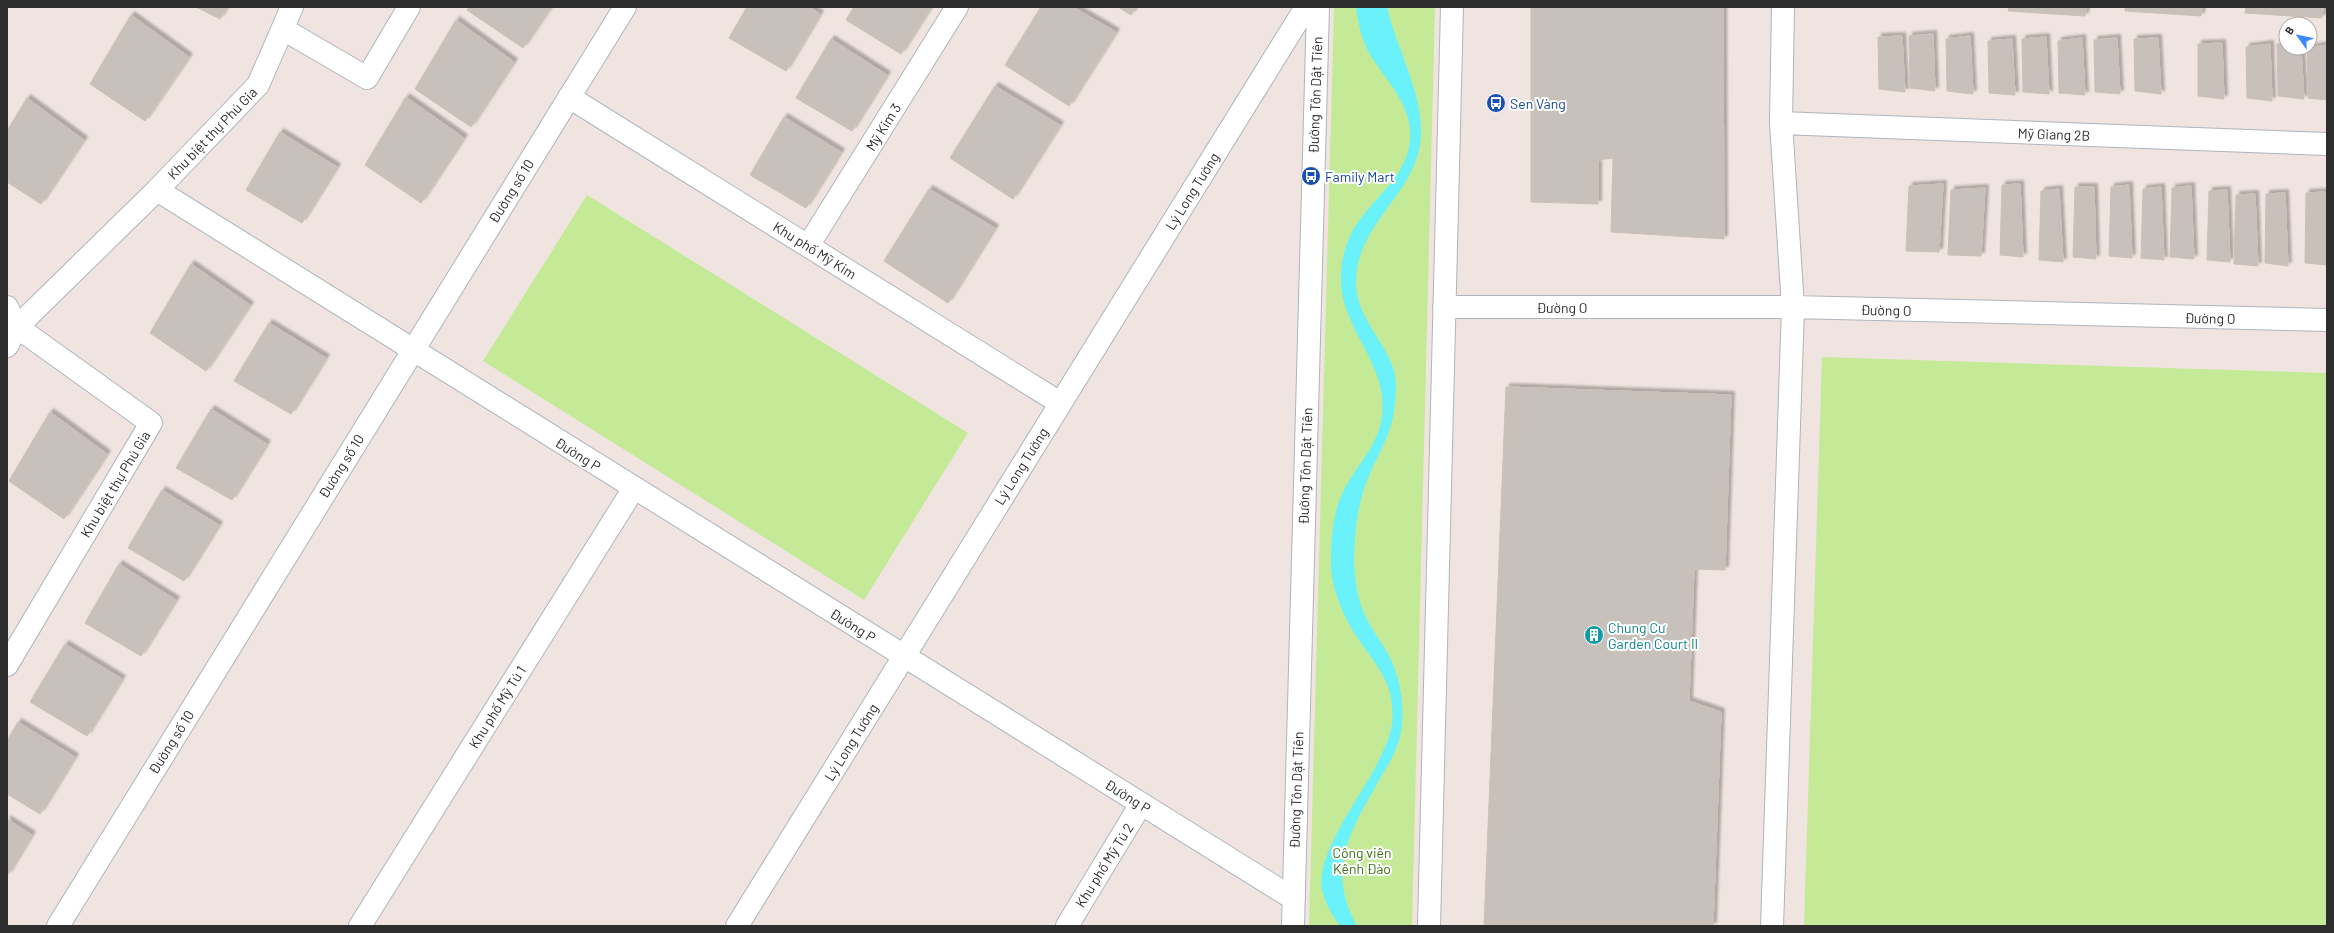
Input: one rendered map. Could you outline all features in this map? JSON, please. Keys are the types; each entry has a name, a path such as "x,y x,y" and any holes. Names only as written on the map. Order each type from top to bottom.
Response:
{"street":[{"name":"Khu biệt thự Phú Gia","path":"7,346 17,327 157,190 258,85 292,7"},
{"path":"283,29 367,78 409,7"},
{"name":"Đường số 10","path":"58,926 625,7"},
{"name":"Mỹ Kim 3","path":"808,246 957,7"},
{"name":"Lý Long Tường","path":"737,926 1306,7"},
{"name":"Đường Tôn Dật Tiên","path":"1293,926 1318,7"},
{"path":"1429,926 1452,7"},
{"path":"1772,926 1793,308 1781,123 1783,7"},
{"name":"Khu phố Mỹ Kim","path":"569,97 1060,403"},
{"name":"Mỹ Giang 2B","path":"1781,123 2327,144"},
{"name":"Khu biệt thự Phú Gia","path":"157,190 412,351"},
{"name":"Khu biệt thự Phú Gia","path":"7,307 17,327 151,422 7,665"},
{"name":"Đường O","path":"1444,307 1793,308 2327,320"},
{"name":"Đường P","path":"412,351 1294,899"},
{"name":"Khu phố Mỹ Tú 1","path":"360,926 634,488"},
{"name":"Khu phố Mỹ Tú 2","path":"1066,926 1141,804"}],"green space":[{"name":"Công viên Kênh Đào","path":"1334,7 1435,7 1412,926 1309,926"},
{"path":"587,195 968,433 864,600 483,361"},
{"path":"1822,357 2327,373 2327,926 1804,926"}],"water":[{"path":"1356,7 1387,7 1410,75 1419,110 1421,127 1420,145 1415,164 1396,197 1374,228 1365,244 1358,262 1356,282 1360,304 1369,324 1391,362 1395,374 1396,386 1393,419 1385,442 1371,471 1360,504 1355,539 1355,575 1363,611 1390,658 1396,674 1402,699 1402,725 1395,751 1361,812 1346,848 1343,866 1343,885 1347,905 1357,926 1340,926 1329,909 1322,890 1322,876 1326,859 1332,842 1341,825 1371,775 1385,748 1392,724 1391,697 1384,676 1357,637 1348,621 1336,594 1332,575 1332,538 1336,509 1348,483 1372,446 1380,427 1382,416 1382,398 1379,381 1373,365 1349,317 1344,300 1341,275 1345,250 1354,228 1366,211 1397,175 1403,164 1410,141 1410,128 1403,104 1368,51 1360,29"}],"building":[{"path":"196,7 227,7 220,19"},
{"path":"469,7 551,7 523,48 467,10"},
{"path":"747,7 809,7 820,14 786,71 729,38"},
{"path":"854,7 931,7 901,54 846,20"},
{"path":"1041,7 1073,7 1116,32 1069,106 1005,65"},
{"path":"1118,7 1136,7 1131,15"},
{"path":"1531,7 1723,7 1724,239 1611,232 1613,158 1598,160 1598,204 1531,202"},
{"path":"2009,7 2086,7 2085,16 2008,11"},
{"path":"2125,7 2202,7 2201,16 2125,11"},
{"path":"2246,7 2323,7 2322,18 2318,18 2318,16 2245,13"},
{"path":"131,15 189,57 145,121 90,84"},
{"path":"456,20 514,62 471,127 415,89"},
{"path":"1933,34 1935,91 1910,88 1909,36"},
{"path":"1902,36 1905,92 1879,89 1878,37"},
{"path":"1970,36 1973,94 1947,91 1946,39"},
{"path":"2046,37 2049,94 2023,92 2022,39"},
{"path":"2082,38 2085,95 2059,93 2058,41"},
{"path":"2117,38 2120,94 2095,92 2094,40"},
{"path":"2158,38 2161,94 2135,91 2134,39"},
{"path":"831,39 887,75 852,131 796,98"},
{"path":"2012,39 2015,95 1989,93 1988,41"},
{"path":"2222,43 2224,99 2198,96 2198,44"},
{"path":"2270,44 2272,101 2247,98 2246,47"},
{"path":"2277,44 2278,56 2301,56 2304,99 2278,96"},
{"path":"2327,45 2327,100 2308,98 2307,56 2318,56 2318,46"},
{"path":"995,86 1060,125 1013,199 950,158"},
{"path":"406,97 464,138 421,203 365,165"},
{"path":"27,98 84,140 41,204 7,182 7,131"},
{"path":"784,117 841,152 806,208 750,175"},
{"path":"280,132 337,167 302,223 246,190"},
{"path":"1943,184 1939,252 1906,251 1909,186"},
{"path":"2020,184 2023,257 2000,255 2002,185"},
{"path":"2129,185 2132,258 2109,256 2111,187"},
{"path":"2191,186 2194,259 2170,257 2172,188"},
{"path":"2075,187 2094,187 2096,259 2073,257"},
{"path":"2161,187 2164,260 2141,258 2143,189"},
{"path":"1985,188 1981,256 1948,255 1951,190"},
{"path":"929,189 995,228 948,303 884,261"},
{"path":"2059,189 2063,262 2039,260 2041,191"},
{"path":"2227,190 2230,262 2207,260 2209,191"},
{"path":"2325,192 2327,265 2305,263 2306,193"},
{"path":"2285,193 2288,266 2265,263 2266,194"},
{"path":"2255,194 2258,266 2234,264 2236,195"},
{"path":"191,264 250,305 206,371 150,333"},
{"path":"269,323 326,358 291,414 234,381"},
{"name":"Chung Cư Garden Court II","path":"1506,387 1731,395 1725,570 1694,569 1689,701 1721,712 1713,926 1484,926"},
{"path":"211,409 267,444 232,500 176,468"},
{"path":"50,412 107,454 64,519 9,481"},
{"path":"162,490 219,525 184,581 128,548"},
{"path":"119,564 176,600 141,656 85,623"},
{"path":"65,644 122,679 87,736 30,702"},
{"path":"18,722 75,757 40,814 7,794 7,741"},
{"path":"7,819 32,835 7,876"}],"place":[{"name":"Sen Vàng","path":"1496,103"},
{"name":"Family Mart","path":"1311,176"},
{"name":"Chung Cư Garden Court II","path":"1594,635"}]}
